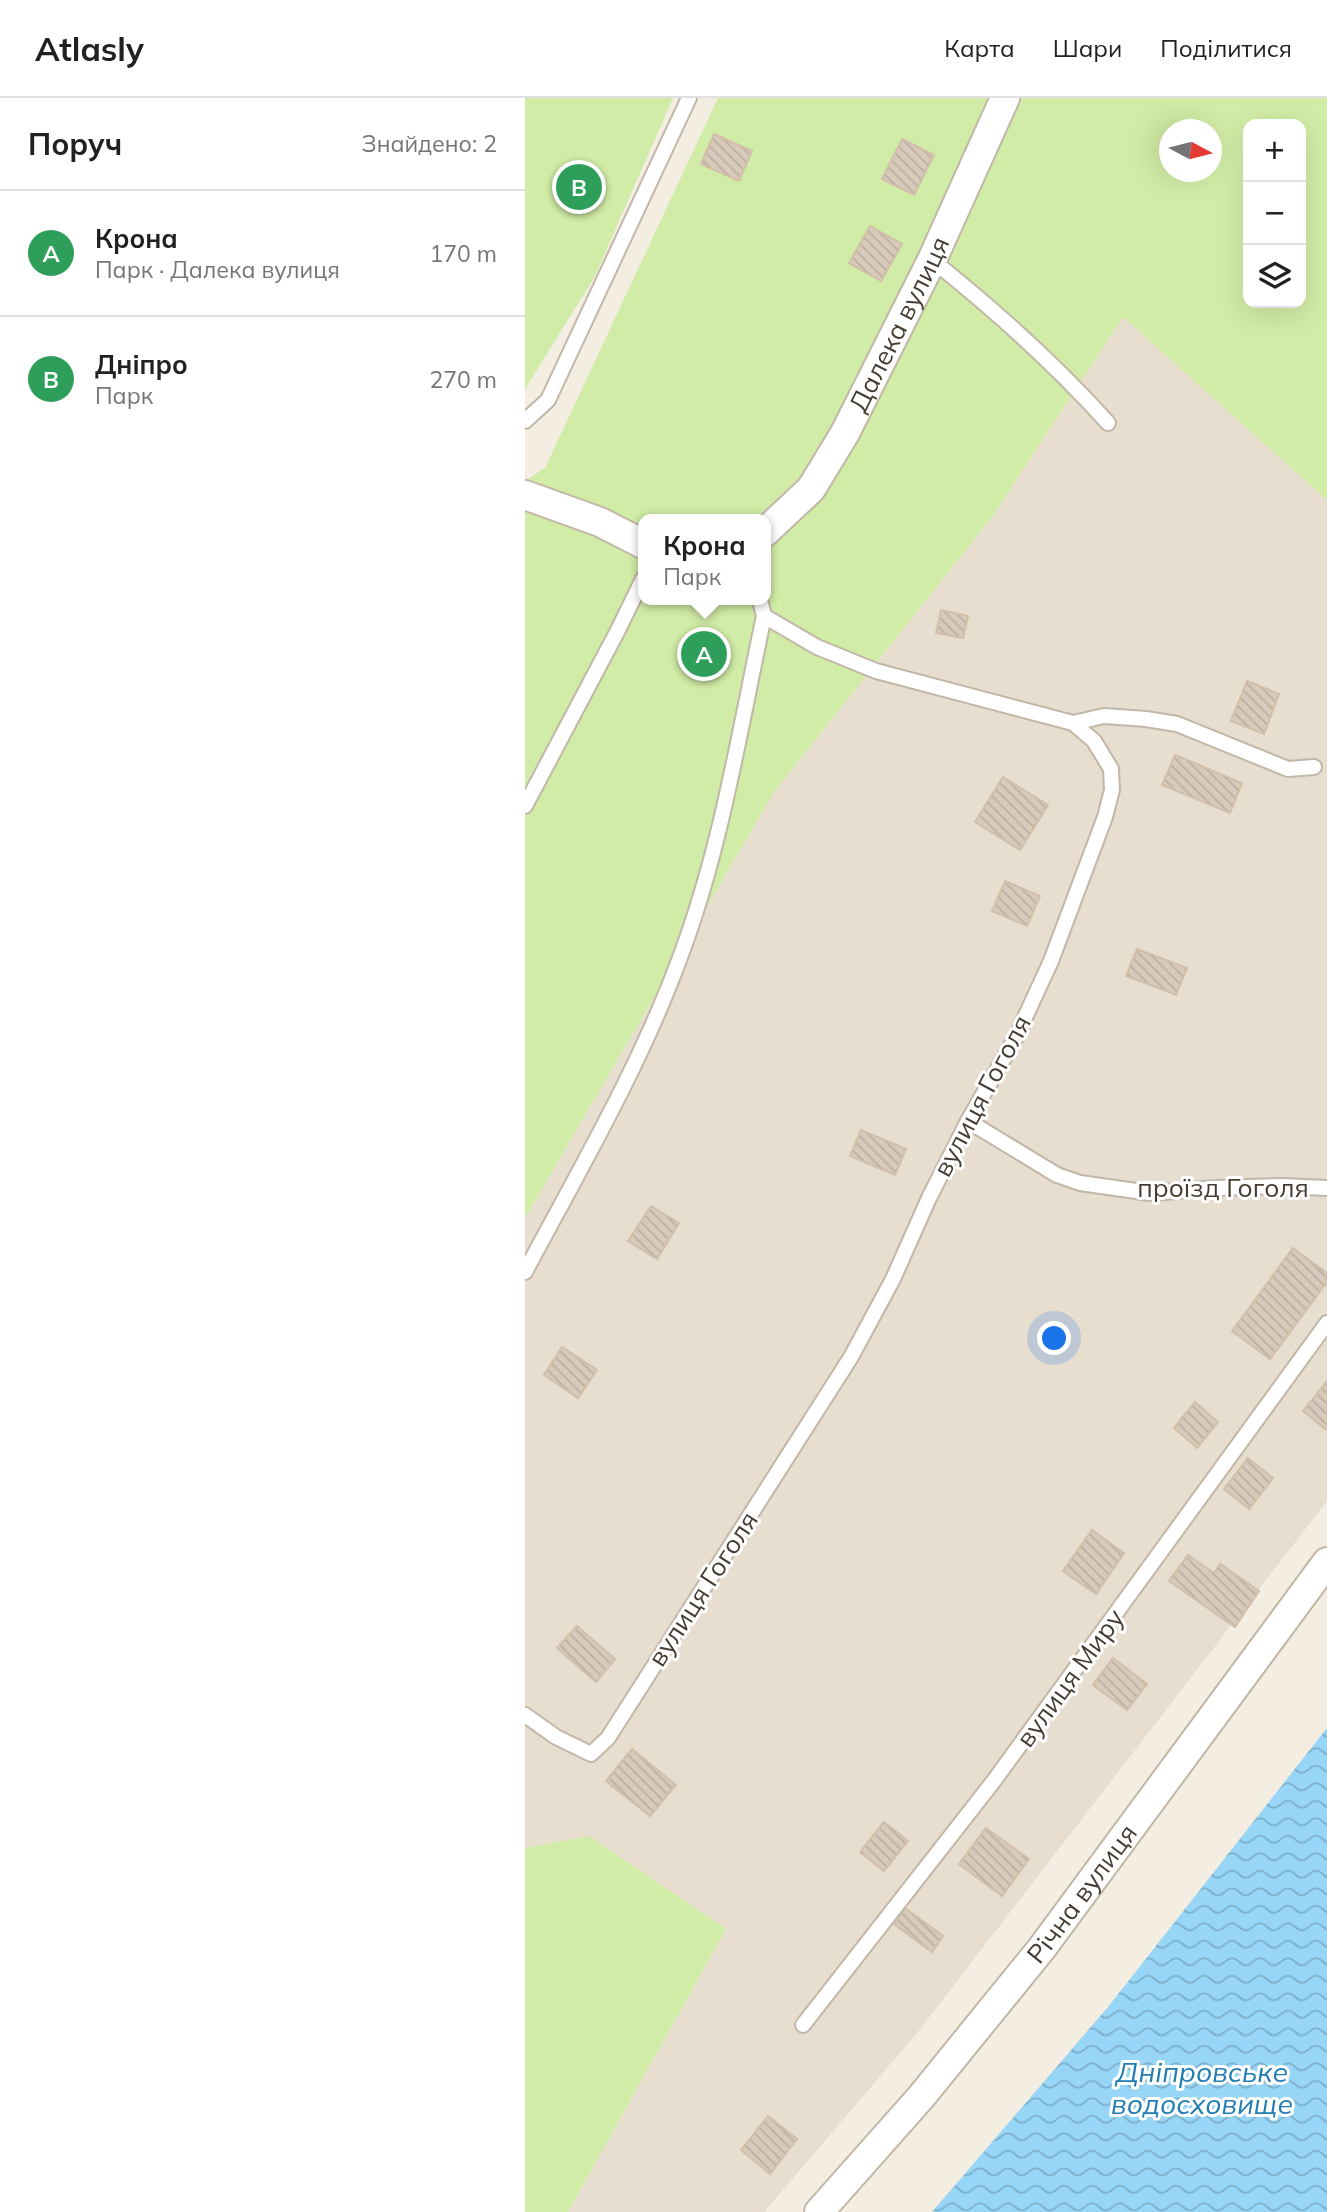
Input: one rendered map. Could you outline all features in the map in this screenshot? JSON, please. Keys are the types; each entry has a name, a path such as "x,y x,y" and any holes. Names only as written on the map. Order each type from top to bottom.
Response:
{"street":[{"name":"Далека вулиця","path":"771,526 811,489 845,433 932,260 1005,98"},
{"path":"525,495 600,522 638,541"},
{"name":"Річна вулиця","path":"818,2212 921,2097 1042,1948 1327,1562"}],"lane":[{"path":"525,421 548,400 554,389 689,98"},
{"path":"932,260 1015,329 1066,376 1108,422"},
{"path":"525,806 638,589"},
{"path":"525,1272 642,1049 682,952 710,864 732,768 764,616 761,605"},
{"name":"вулиця Гоголя","path":"525,1714 556,1737 590,1754 608,1738 851,1357 893,1279 929,1198 968,1121 1016,1037 1045,974 1105,817 1112,790 1111,769 1094,741 1073,723 876,671 817,647 764,616"},
{"path":"1073,723 1104,716 1157,720 1177,724 1288,769 1314,767"},
{"name":"проїзд Гоголя","path":"968,1121 1057,1175 1080,1183 1150,1193 1282,1186 1327,1188"},
{"name":"вулиця Миру","path":"803,2025 993,1782 1327,1324"}],"shaded area":[{"path":"1123,316 1327,500 1327,1501 917,2033 764,2212 568,2212 726,1930 589,1836 525,1848 525,1218 774,792 992,517"}],"green space":[{"path":"525,98 673,98 595,276 525,389"},
{"path":"718,98 1327,98 1327,500 1123,317 992,517 774,792 525,1218 525,481 545,468"},
{"path":"589,1836 726,1929 568,2212 525,2212 525,1848"}],"water":[{"name":"Дніпровське водосховище","path":"1327,1728 1327,2212 932,2212 1108,2007"}],"building":[{"path":"714,134 752,151 739,181 701,164"},
{"path":"902,139 934,155 914,195 882,179"},
{"path":"870,226 902,244 881,281 849,263"},
{"path":"941,610 968,616 963,638 936,633"},
{"path":"1247,681 1279,694 1264,734 1231,721"},
{"path":"1175,755 1242,783 1230,813 1162,785"},
{"path":"1003,777 1048,805 1020,850 975,822"},
{"path":"1005,881 1040,896 1027,926 992,911"},
{"path":"1137,949 1187,968 1176,995 1126,976"},
{"path":"861,1130 906,1149 895,1175 850,1156"},
{"path":"651,1206 679,1223 657,1259 628,1241"},
{"path":"1293,1248 1327,1273 1327,1282 1270,1359 1232,1331"},
{"path":"562,1347 597,1370 578,1398 544,1375"},
{"path":"1327,1381 1327,1426 1325,1429 1303,1411"},
{"path":"1195,1402 1218,1422 1197,1448 1174,1428"},
{"path":"1248,1458 1273,1478 1249,1509 1224,1489"},
{"path":"1092,1530 1124,1553 1096,1594 1063,1571"},
{"path":"1188,1555 1214,1573 1220,1564 1259,1591 1235,1627 1169,1581"},
{"path":"577,1626 615,1659 596,1682 557,1648"},
{"path":"1113,1658 1147,1684 1127,1710 1093,1685"},
{"path":"632,1749 676,1785 650,1816 606,1781"},
{"path":"884,1822 908,1841 884,1871 860,1852"},
{"path":"986,1828 1029,1859 1002,1896 959,1864"},
{"path":"905,1908 943,1936 932,1952 894,1924"},
{"path":"768,2116 797,2139 770,2174 741,2150"}],"place":[{"name":"Дніпро","path":"579,187"},
{"name":"Крона","path":"704,654"}]}
